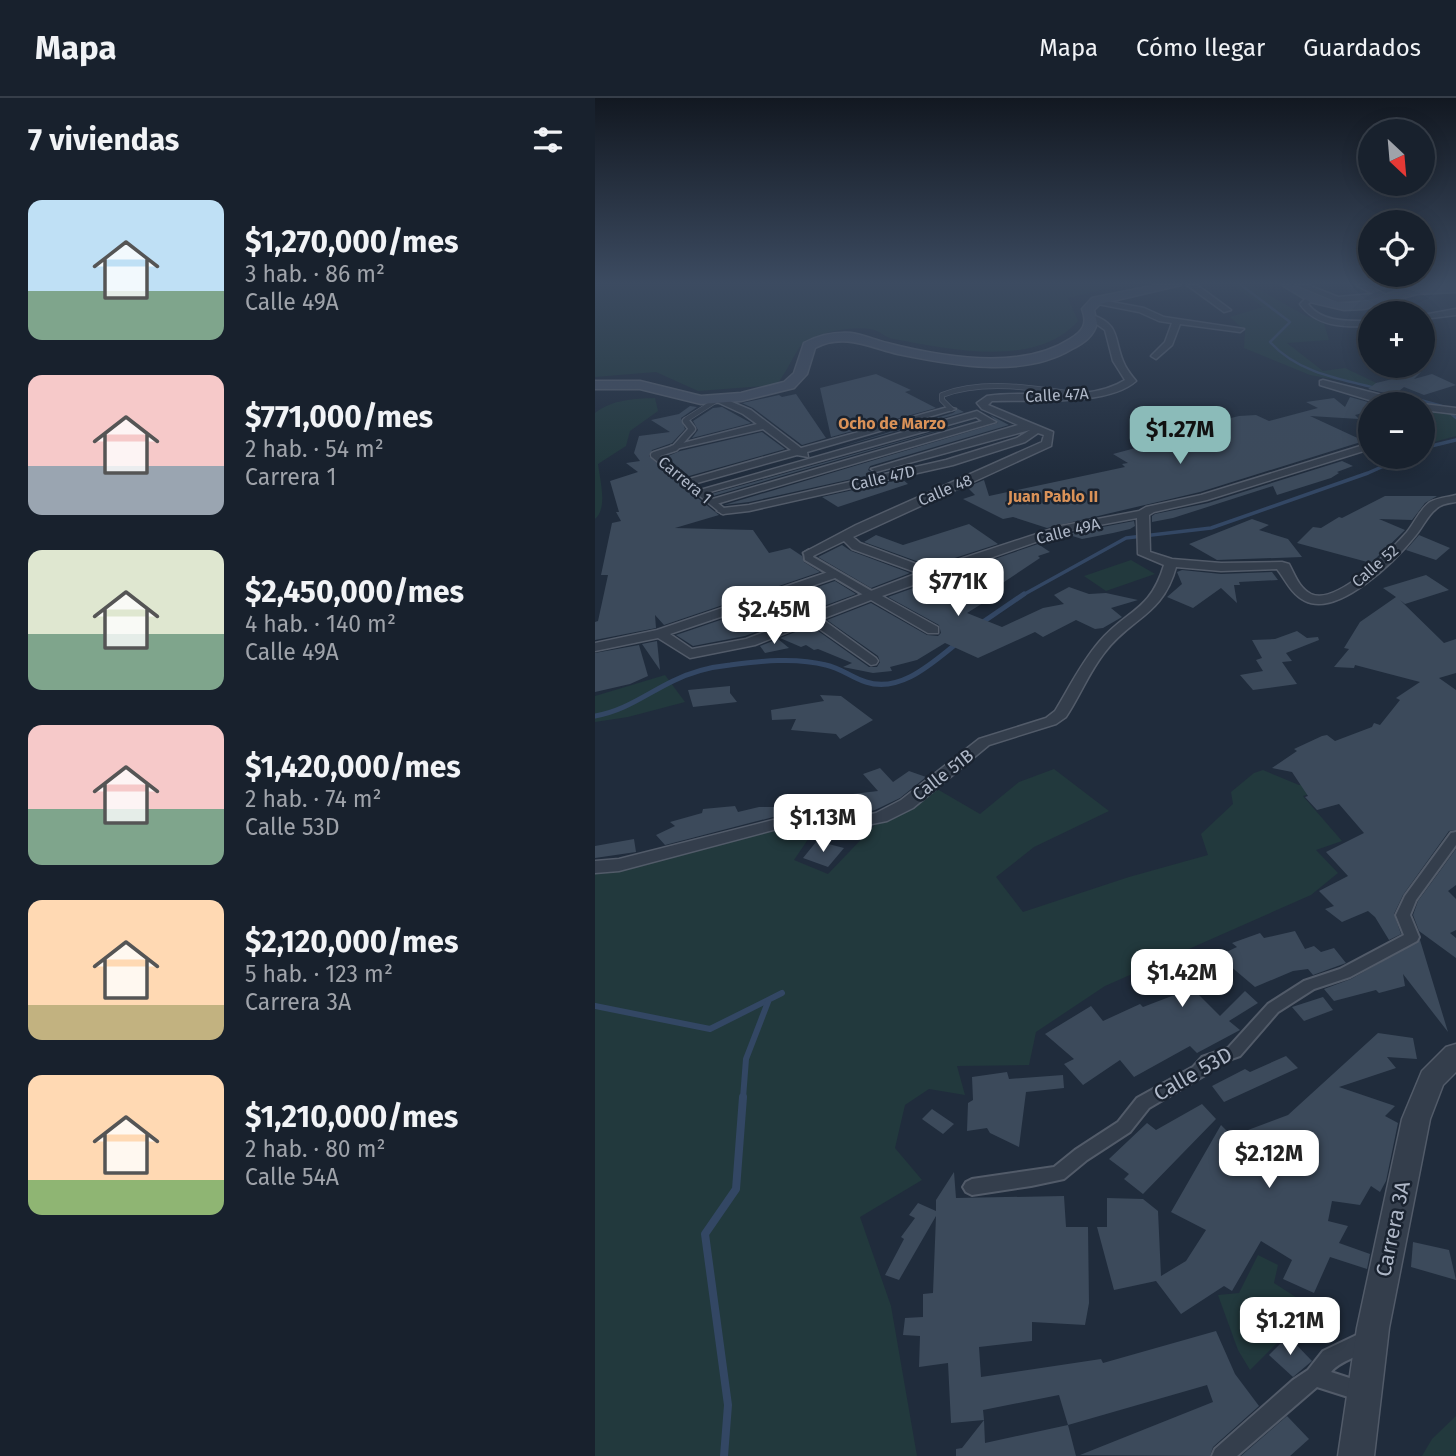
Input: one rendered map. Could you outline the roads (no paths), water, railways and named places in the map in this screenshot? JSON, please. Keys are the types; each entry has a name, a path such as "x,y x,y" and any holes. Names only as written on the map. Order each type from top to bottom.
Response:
{"main road":[{"path":"595,385 640,384 685,398 718,401 789,385 800,374 808,348"},
{"path":"897,348 944,356 1025,361 1050,355 1062,348"}],"street":[{"name":"Calle 47A","path":"1005,418 985,408 982,403 990,398 1079,395 1125,388 1131,381 1118,361 1115,348"},
{"path":"1156,356 1164,348"},
{"path":"1323,383 1358,394"},
{"path":"718,401 747,412 799,452 849,485"},
{"path":"686,482 951,409"},
{"path":"1435,409 1456,411"},
{"path":"699,492 977,414 991,422"},
{"path":"713,502 1005,418 1038,429"},
{"path":"675,449 765,425"},
{"path":"866,472 1025,426"},
{"name":"Calle 48","path":"809,553 846,537 860,527 1047,444 1049,433 1038,429"},
{"name":"Calle 47D","path":"723,511 749,508 993,450 1021,440 1038,429"},
{"name":"Calle 49A","path":"660,633 690,654 750,642 930,573 1065,528 1142,520 1150,509 1203,498 1358,450"},
{"name":"Calle 52","path":"1171,563 1221,567 1278,565 1285,567 1286,576 1302,596 1313,601 1327,600 1369,576 1410,536 1434,505 1456,499"},
{"path":"1142,520 1144,554 1171,563"},
{"path":"846,537 856,546 930,573 972,593"},
{"path":"809,553 808,558 834,574 933,629"},
{"name":"Calle 51B","path":"595,867 619,865 773,825 857,823 881,817 907,804 984,742 1051,721 1061,714 1108,640 1157,600 1167,582 1171,563"},
{"path":"595,648 660,633 834,574"},
{"path":"773,595 813,619 871,661"},
{"name":"Calle 53D","path":"972,1186 1009,1183 1058,1174 1081,1155 1124,1128 1143,1103 1199,1071 1208,1061 1234,1052 1273,1008 1309,985 1345,973 1412,937 1403,915 1410,900 1456,836"},
{"name":"Carrera 3A","path":"1356,1456 1371,1338 1416,1118 1432,1079 1456,1055"},
{"path":"1222,1456 1315,1377 1330,1357 1371,1338"},
{"path":"1315,1377 1365,1392"}],"lane":[{"path":"951,409 942,400 942,395 958,388 1047,391 1079,395"},
{"name":"Carrera 1","path":"718,401 687,419 686,422 692,429 675,449 654,455 723,511"}],"waterway":[{"path":"1277,348 1293,361 1319,373 1376,388"},
{"path":"1435,404 1442,406 1456,418"},
{"path":"1435,445 1456,440"},
{"path":"1021,596 1126,538 1211,528 1377,469"},
{"path":"980,624 1021,596"},
{"path":"595,716 626,706 694,673 753,662 790,660 814,663 837,668 866,682 891,684 914,675 956,644"},
{"path":"595,1006 710,1029 782,993"},
{"path":"743,1098 746,1059 768,1002"},
{"path":"724,1456 728,1405 705,1234 736,1189 743,1097"}],"district":[{"name":"Ocho de Marzo","path":"892,423"},
{"name":"Juan Pablo II","path":"1053,496"}]}
